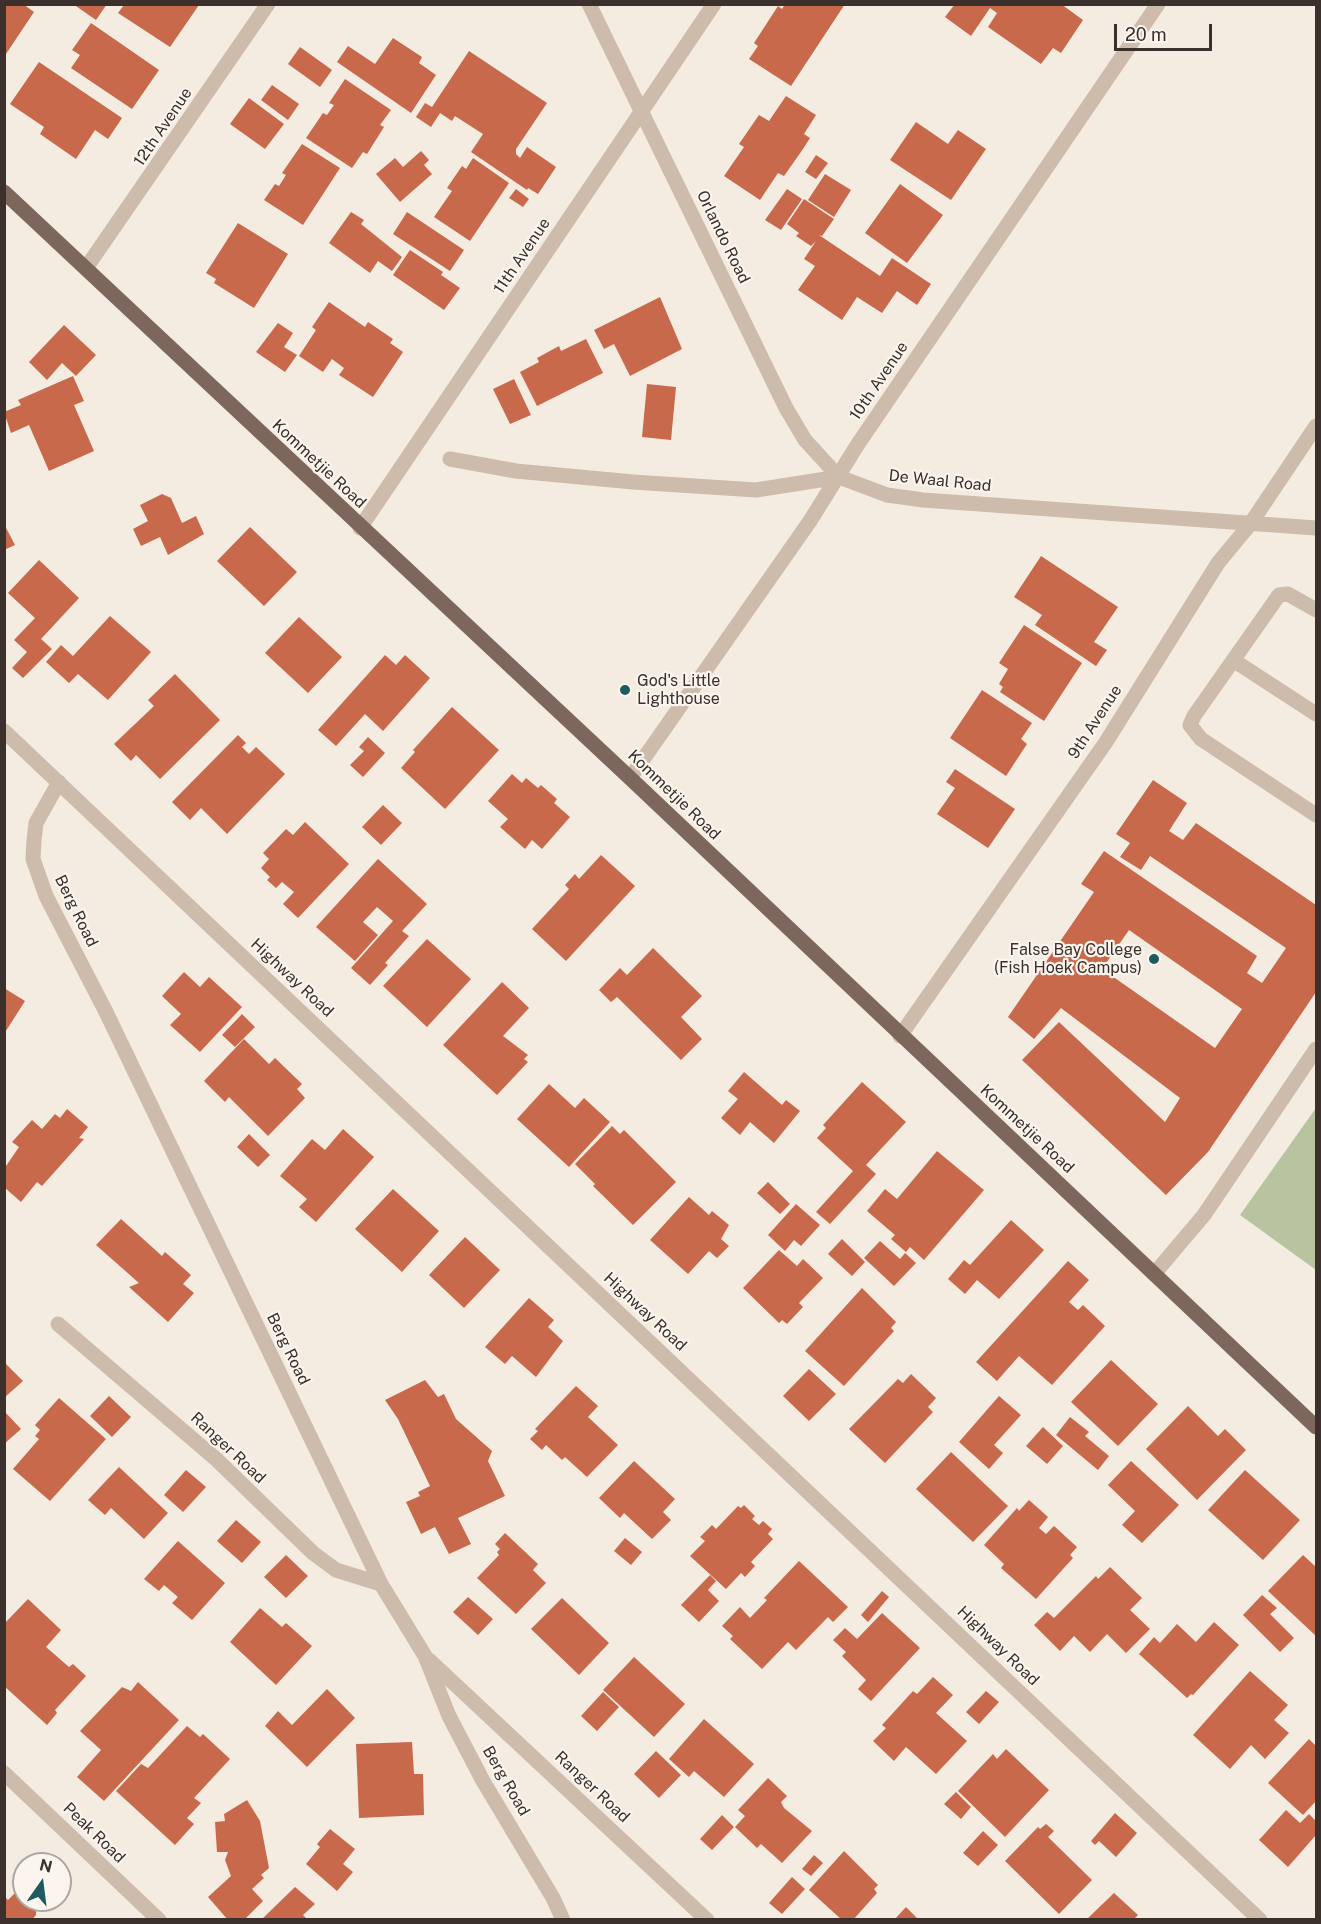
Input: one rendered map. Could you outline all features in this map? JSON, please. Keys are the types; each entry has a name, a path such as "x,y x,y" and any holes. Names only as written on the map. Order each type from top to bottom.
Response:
{"main road":[{"name":"Kommetjie Road","path":"4,192 360,528 630,778 1317,1427"}],"street":[{"name":"12th Avenue","path":"86,268 268,4"},
{"name":"Orlando Road","path":"589,4 786,408 805,440 839,477"},
{"name":"11th Avenue","path":"360,528 714,4"},
{"name":"10th Avenue","path":"630,778 839,477 858,444 1158,4"},
{"name":"9th Avenue","path":"900,1035 1106,742 1218,563 1251,523 1317,426"},
{"name":"De Waal Road","path":"450,459 516,471 756,490 839,477 887,495 923,500 1317,528"},
{"path":"1317,610 1288,594 1279,594 1190,725 1193,732 1317,815"},
{"path":"1233,660 1317,714"},
{"name":"Highway Road","path":"4,731 1260,1920"},
{"name":"Berg Road","path":"58,782 36,823 34,840 33,859 46,896 106,1012 381,1584 425,1656 449,1716 483,1781 541,1877 563,1920"},
{"path":"1154,1274 1204,1215 1317,1049"},
{"name":"Ranger Road","path":"58,1324 216,1460 314,1553 336,1570 381,1584"},
{"name":"Ranger Road","path":"425,1656 707,1920"},
{"name":"Peak Road","path":"4,1773 159,1920"}],"green space":[{"path":"1316,1108 1316,1270 1240,1215"}],"building":[{"path":"4,4 23,4 34,12 4,57"},
{"path":"73,4 107,4 96,20"},
{"path":"785,4 845,4 791,86 749,59 758,46 754,43 778,6 782,9"},
{"path":"955,4 1061,4 1083,20 1061,53 1053,48 1041,64 988,27 997,13 990,8 971,36 945,17"},
{"path":"124,5 199,5 170,47 118,13"},
{"path":"91,23 159,70 132,109 71,68 80,55 72,50"},
{"path":"393,38 422,57 419,63 436,75 411,113 337,62 348,46 375,64"},
{"path":"300,47 332,70 320,87 288,64"},
{"path":"469,51 547,103 516,149 516,154 520,158 527,147 556,167 538,194 528,188 527,190 471,152 483,134 455,116 452,121 440,113 431,127 416,117 425,103 432,107"},
{"path":"39,62 122,118 108,139 95,130 76,159 40,134 44,127 10,104"},
{"path":"345,79 391,110 380,125 384,127 367,154 363,152 352,168 306,138 323,113 327,115 334,105 329,103"},
{"path":"272,85 299,104 288,120 261,100"},
{"path":"786,96 816,115 804,134 810,138 803,149 784,176 778,173 760,200 724,176 744,147 739,144 759,115 769,121"},
{"path":"249,98 284,124 265,149 230,124"},
{"path":"916,122 948,144 958,130 986,149 951,200 890,160"},
{"path":"302,144 340,168 303,225 264,200 275,184 279,186 286,175 282,173"},
{"path":"421,151 429,160 424,165 432,174 400,202 376,174 395,158 403,167"},
{"path":"816,155 828,163 816,179 805,172"},
{"path":"473,158 509,183 470,241 434,217 452,191 447,188 462,166 466,169"},
{"path":"825,174 851,190 834,217 808,200"},
{"path":"900,184 943,215 907,263 865,233"},
{"path":"516,189 529,199 523,207 509,198"},
{"path":"787,189 802,199 781,230 765,220"},
{"path":"804,199 834,219 822,236 819,235 880,276 892,258 931,284 917,305 897,291 882,313 857,297 842,320 798,290 815,266 804,259 816,241 811,246 796,236 799,233 787,224"},
{"path":"351,212 364,220 361,224 402,257 392,271 378,261 370,273 329,243"},
{"path":"407,212 464,250 450,271 393,234"},
{"path":"238,223 288,254 254,308 214,283 216,279 206,273"},
{"path":"410,250 443,272 441,275 460,288 444,310 393,275"},
{"path":"660,297 682,349 630,376 614,344 604,349 594,330"},
{"path":"329,302 365,327 368,322 393,339 390,343 403,352 373,397 339,375 344,368 332,359 323,372 299,356 316,330 312,327"},
{"path":"278,323 293,333 284,347 297,355 285,372 256,352"},
{"path":"64,325 96,355 76,376 62,363 47,380 29,362"},
{"path":"586,339 603,373 537,406 520,372 539,362 537,358 559,346 561,351"},
{"path":"73,376 84,401 74,405 94,451 49,471 29,425 11,433 4,412 21,405 18,400"},
{"path":"514,379 531,415 510,424 493,389"},
{"path":"647,384 676,387 671,440 642,437"},
{"path":"162,494 171,498 182,523 196,516 204,534 168,555 160,537 141,546 133,529 148,521 140,505"},
{"path":"4,524 15,545 4,550"},
{"path":"250,527 297,572 264,606 217,561"},
{"path":"1041,556 1118,607 1094,642 1107,650 1096,666 1035,625 1042,615 1014,597"},
{"path":"39,560 79,598 41,639 52,649 23,678 12,668 27,652 14,640 35,618 8,593"},
{"path":"110,616 151,652 108,700 78,674 69,683 46,662 61,645 73,656"},
{"path":"299,617 342,657 308,693 265,653"},
{"path":"1024,625 1082,663 1044,721 1000,692 1003,687 999,684 1008,669 999,663"},
{"path":"385,655 396,665 405,655 430,678 383,731 365,714 336,746 318,730"},
{"path":"175,674 220,720 160,779 136,755 131,761 114,744 154,706 148,700"},
{"path":"982,690 1032,723 1021,739 1027,744 1006,776 950,738"},
{"path":"452,707 499,750 445,809 401,768 415,752 413,750"},
{"path":"238,735 246,743 242,747 249,754 256,747 285,774 227,834 201,808 190,820 172,802"},
{"path":"368,737 385,753 363,777 350,765 364,751 359,747"},
{"path":"955,769 1015,809 988,848 937,814 955,788 946,782"},
{"path":"512,774 522,783 526,778 538,788 541,785 557,799 554,803 570,817 542,849 532,840 525,849 500,827 508,819 488,801"},
{"path":"1153,780 1187,803 1169,831 1183,840 1196,823 1316,905 1316,992 1208,1152 1166,1195 1022,1060 1059,1022 1165,1122 1180,1098 1061,1008 1034,1039 1008,1017 1094,892 1081,884 1104,851 1257,956 1247,973 1262,983 1286,948 1150,856 1141,870 1120,857 1130,843 1116,834","holes":["1129,930 1242,1009 1215,1048 1102,969"]},
{"path":"383,805 402,823 381,845 362,827"},
{"path":"305,822 349,864 298,918 283,904 294,892 282,882 276,888 267,880 270,877 261,868 269,859 263,853 286,829 293,835"},
{"path":"601,855 635,886 566,961 532,929 569,889 565,885 575,874 579,879"},
{"path":"378,859 427,904 402,931 409,936 385,963 388,965 370,985 351,968 393,921 377,907 363,922 378,935 355,961 316,927"},
{"path":"427,939 471,979 427,1027 383,986"},
{"path":"653,948 702,996 681,1017 702,1039 681,1060 617,997 611,1002 599,990 620,968 627,975"},
{"path":"184,972 200,987 209,977 242,1007 200,1052 170,1025 181,1014 162,996"},
{"path":"502,982 529,1008 503,1036 528,1055 524,1059 528,1062 497,1095 443,1045"},
{"path":"4,988 25,1001 4,1034"},
{"path":"242,1014 255,1027 235,1047 222,1035"},
{"path":"244,1039 269,1064 275,1058 302,1084 297,1089 305,1098 268,1136 229,1097 225,1102 204,1081"},
{"path":"744,1072 782,1105 786,1100 800,1111 774,1143 750,1122 740,1135 721,1118 738,1099 728,1091"},
{"path":"862,1082 906,1122 866,1165 876,1174 830,1224 816,1212 853,1171 817,1138 826,1128 823,1125"},
{"path":"549,1084 575,1108 584,1098 610,1122 569,1167 517,1119"},
{"path":"67,1109 88,1127 79,1138 84,1139 42,1186 37,1182 21,1202 4,1187 4,1169 19,1147 12,1142 32,1120 42,1129 55,1114 60,1118"},
{"path":"612,1126 620,1134 624,1130 676,1182 633,1225 593,1186 595,1184 575,1164"},
{"path":"343,1129 374,1157 316,1222 299,1207 307,1199 280,1176 312,1139 325,1150"},
{"path":"249,1134 270,1155 258,1167 237,1147"},
{"path":"937,1151 984,1190 924,1260 910,1247 906,1252 891,1239 895,1235 867,1211 885,1189 897,1199"},
{"path":"768,1182 790,1204 780,1214 757,1193"},
{"path":"393,1189 439,1231 402,1272 355,1229"},
{"path":"689,1197 709,1215 712,1211 729,1225 721,1239 729,1246 717,1258 709,1251 688,1274 650,1240"},
{"path":"796,1204 820,1225 801,1246 794,1240 785,1251 768,1235"},
{"path":"121,1219 162,1256 165,1252 191,1275 183,1284 194,1293 168,1322 129,1287 139,1283 96,1245"},
{"path":"1011,1220 1044,1250 999,1299 977,1280 965,1294 948,1279 964,1260 970,1265"},
{"path":"465,1237 500,1270 464,1308 429,1275"},
{"path":"842,1239 865,1262 852,1276 828,1254"},
{"path":"880,1241 900,1259 905,1253 916,1263 894,1286 864,1258"},
{"path":"779,1250 797,1266 803,1259 823,1278 799,1303 803,1307 787,1324 782,1320 779,1323 743,1288"},
{"path":"1068,1261 1089,1280 1069,1302 1078,1310 1083,1305 1105,1326 1052,1385 1019,1356 997,1381 976,1362"},
{"path":"862,1288 896,1322 891,1328 894,1331 844,1386 805,1351"},
{"path":"529,1298 554,1320 548,1327 563,1341 536,1377 512,1356 505,1364 485,1347"},
{"path":"1111,1360 1158,1404 1118,1446 1071,1402"},
{"path":"4,1362 23,1381 4,1398"},
{"path":"809,1369 836,1394 809,1421 783,1396"},
{"path":"911,1374 936,1398 928,1407 933,1412 885,1463 849,1429 898,1379 903,1383"},
{"path":"425,1380 438,1397 444,1394 456,1419 492,1451 488,1461 505,1496 458,1518 471,1544 449,1554 435,1527 421,1534 406,1502 420,1496 418,1492 430,1486 398,1419 385,1400"},
{"path":"576,1386 598,1406 588,1417 618,1445 587,1477 565,1457 562,1460 546,1445 542,1450 530,1439 538,1431 535,1429"},
{"path":"109,1396 131,1417 112,1437 90,1416"},
{"path":"999,1396 1021,1415 994,1445 1003,1453 989,1469 959,1442"},
{"path":"59,1398 106,1439 50,1501 13,1469 39,1439 35,1436 40,1430 35,1425"},
{"path":"1188,1406 1218,1436 1225,1429 1246,1450 1197,1500 1146,1449"},
{"path":"4,1411 21,1429 4,1444"},
{"path":"1070,1417 1089,1432 1085,1436 1109,1456 1098,1470 1056,1435"},
{"path":"1043,1427 1063,1446 1047,1464 1026,1446"},
{"path":"951,1452 1008,1506 973,1542 916,1489"},
{"path":"634,1461 675,1499 663,1512 671,1520 652,1539 624,1513 620,1518 599,1498"},
{"path":"1131,1461 1179,1505 1142,1543 1122,1525 1135,1511 1108,1485"},
{"path":"119,1467 168,1513 144,1539 111,1508 105,1515 88,1500"},
{"path":"186,1470 206,1487 183,1512 164,1495"},
{"path":"1245,1470 1300,1520 1263,1560 1208,1510"},
{"path":"1029,1500 1048,1517 1039,1528 1046,1534 1054,1526 1077,1547 1070,1555 1073,1558 1036,1599 1001,1568 1004,1564 984,1545 1017,1508 1019,1511"},
{"path":"744,1505 755,1516 752,1519 759,1525 763,1521 772,1529 768,1534 773,1539 751,1562 755,1566 745,1577 741,1573 726,1589 690,1556 705,1541 700,1537 712,1525 716,1529 738,1506 741,1508"},
{"path":"236,1520 261,1542 242,1563 217,1541"},
{"path":"505,1533 538,1564 533,1570 546,1583 516,1614 477,1578 499,1555 497,1552 500,1549 495,1544"},
{"path":"625,1538 642,1552 631,1565 614,1551"},
{"path":"178,1541 225,1583 192,1620 172,1603 178,1597 164,1585 159,1591 144,1579"},
{"path":"286,1555 308,1576 286,1598 264,1577"},
{"path":"1303,1555 1316,1567 1316,1636 1268,1591"},
{"path":"799,1561 848,1607 833,1622 828,1617 796,1650 788,1642 762,1669 730,1639 733,1636 722,1626 740,1607 750,1618 767,1600 764,1598"},
{"path":"1110,1567 1142,1598 1130,1610 1150,1629 1126,1653 1107,1634 1090,1652 1074,1636 1060,1651 1034,1625 1047,1612 1054,1618 1096,1576 1098,1579"},
{"path":"710,1575 716,1581 708,1590 719,1601 699,1622 681,1605"},
{"path":"882,1591 889,1597 868,1622 861,1615"},
{"path":"1262,1595 1277,1608 1270,1614 1294,1638 1280,1652 1243,1615"},
{"path":"468,1597 493,1619 478,1635 453,1612"},
{"path":"562,1598 609,1643 579,1675 531,1629"},
{"path":"28,1599 61,1630 46,1647 69,1667 73,1664 86,1676 55,1710 57,1713 47,1725 4,1686 4,1624"},
{"path":"260,1608 282,1627 286,1623 312,1646 276,1685 230,1642"},
{"path":"882,1613 920,1648 871,1701 858,1689 866,1680 842,1656 846,1652 833,1640 845,1628 857,1639"},
{"path":"1214,1622 1239,1645 1193,1695 1187,1698 1139,1654 1154,1637 1160,1643 1177,1624 1196,1642"},
{"path":"634,1657 685,1704 654,1737 603,1690"},
{"path":"1250,1671 1288,1705 1274,1720 1289,1733 1265,1759 1251,1745 1230,1769 1193,1735"},
{"path":"933,1677 953,1695 936,1713 967,1741 936,1774 906,1747 894,1761 873,1741 886,1728 882,1725 913,1691 917,1694"},
{"path":"138,1682 179,1720 104,1801 77,1777 101,1750 80,1731 122,1687 131,1691"},
{"path":"327,1689 355,1718 307,1767 265,1726 278,1711 292,1725"},
{"path":"986,1691 999,1702 979,1724 966,1712"},
{"path":"603,1692 619,1707 597,1731 581,1716"},
{"path":"704,1719 754,1764 724,1797 694,1771 689,1777 669,1759"},
{"path":"187,1726 200,1737 203,1734 230,1759 194,1798 201,1803 187,1818 194,1824 175,1845 116,1791 141,1764 148,1768"},
{"path":"1309,1739 1316,1746 1316,1801 1303,1815 1268,1783"},
{"path":"412,1742 414,1774 423,1774 424,1815 359,1818 356,1744"},
{"path":"1006,1749 1049,1790 1005,1837 958,1791 993,1754 997,1759"},
{"path":"656,1751 681,1775 659,1798 634,1774"},
{"path":"768,1778 787,1796 781,1802 784,1808 812,1831 782,1863 761,1844 757,1848 735,1827 745,1816 738,1810"},
{"path":"956,1792 971,1807 961,1819 944,1804"},
{"path":"247,1800 260,1821 269,1868 261,1875 264,1878 252,1889 263,1901 244,1920 228,1920 208,1897 231,1876 225,1860 228,1852 217,1852 215,1822 225,1821 224,1814"},
{"path":"1286,1810 1300,1823 1309,1814 1316,1821 1316,1835 1288,1867 1259,1840"},
{"path":"1115,1813 1137,1833 1116,1857 1099,1841 1095,1845 1091,1841"},
{"path":"722,1815 734,1827 712,1850 700,1839"},
{"path":"1046,1824 1054,1831 1048,1837 1092,1880 1059,1914 1005,1861 1038,1827 1040,1829"},
{"path":"330,1829 355,1849 343,1864 353,1872 337,1891 306,1864 320,1847 317,1844"},
{"path":"983,1831 998,1845 978,1866 963,1853"},
{"path":"844,1851 878,1885 874,1889 877,1893 853,1920 842,1920 809,1890"},
{"path":"814,1855 823,1863 811,1876 802,1869"},
{"path":"792,1877 805,1889 782,1914 769,1903"},
{"path":"295,1887 315,1904 303,1915 308,1920 261,1920"},
{"path":"1114,1893 1138,1915 1133,1920 1086,1920"},
{"path":"4,1896 8,1900 12,1896 12,1912 36,1912 36,1915 32,1920 4,1920"},
{"path":"906,1907 919,1920 894,1920"}],"place":[{"name":"God's Little Lighthouse","path":"625,690"},
{"name":"False Bay College (Fish Hoek Campus)","path":"1154,959"}]}
